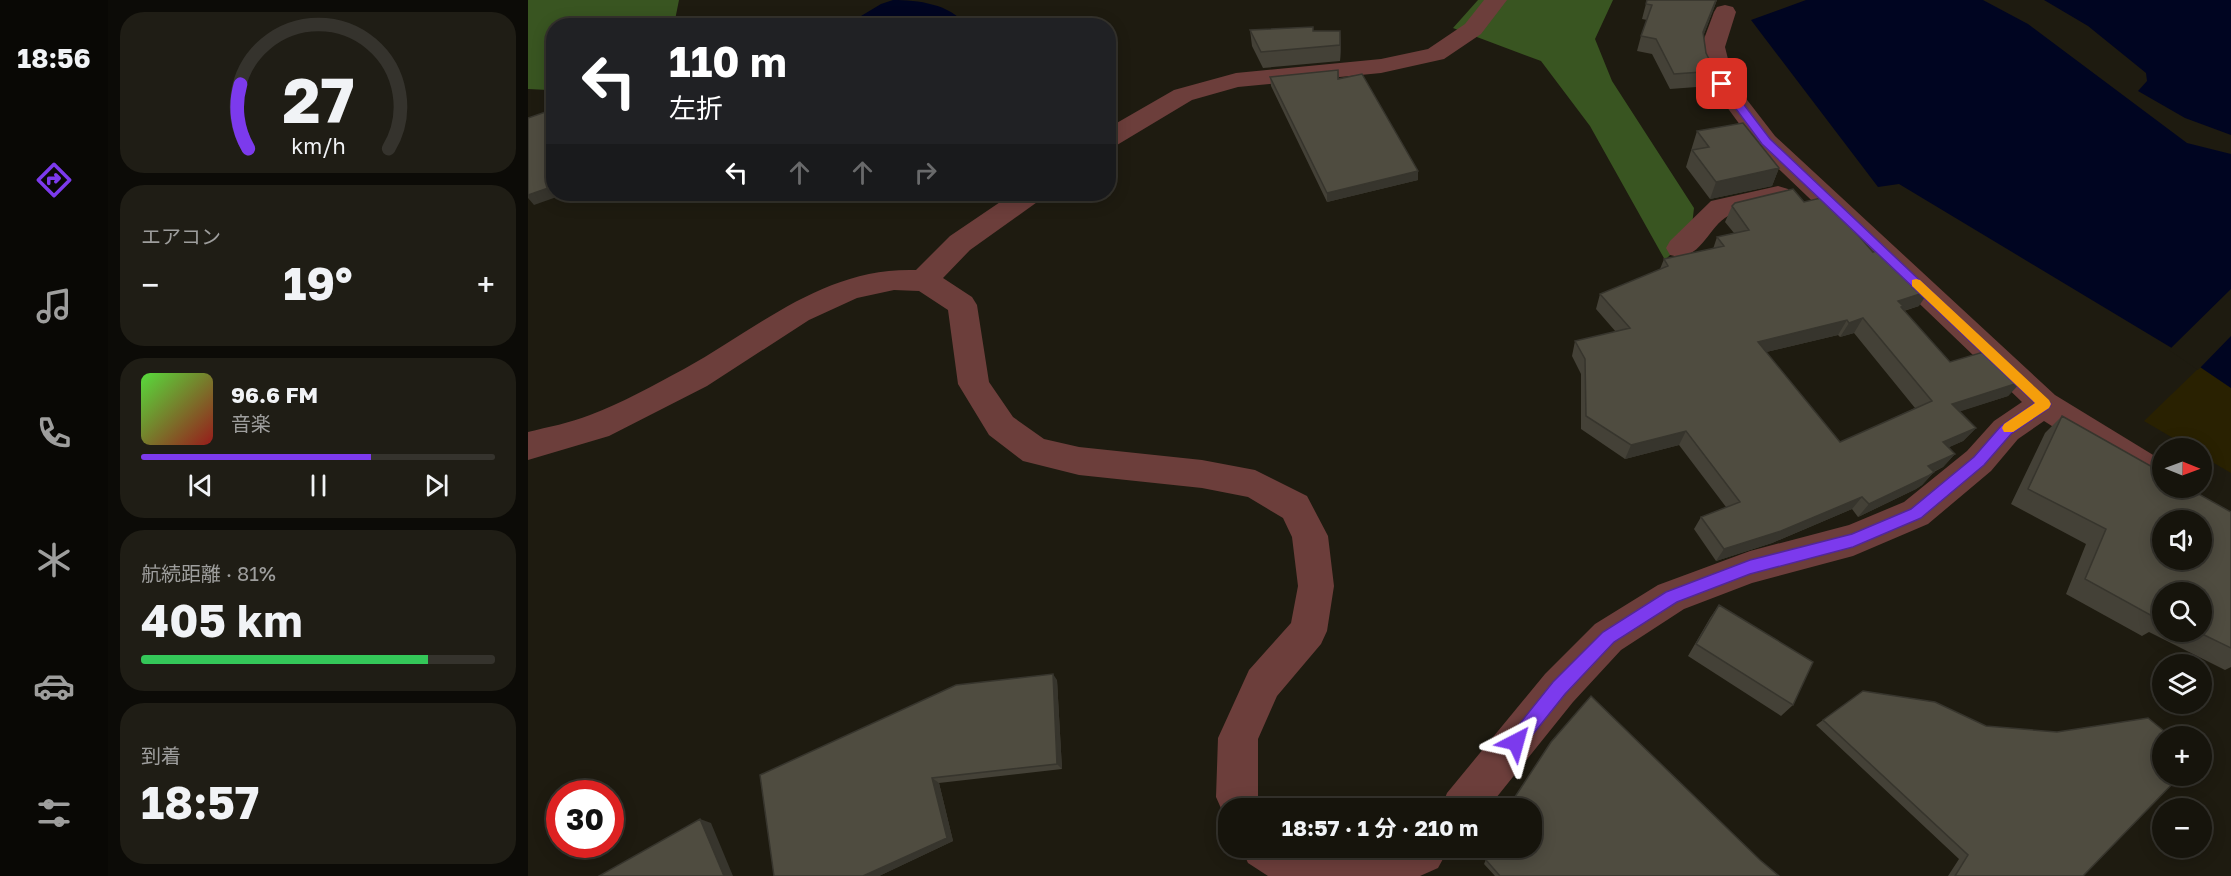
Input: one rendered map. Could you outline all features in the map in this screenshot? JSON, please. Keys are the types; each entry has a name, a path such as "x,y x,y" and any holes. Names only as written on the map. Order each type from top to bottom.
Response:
{"street":[{"path":"1116,135 1183,95 1236,80 1381,66 1436,54 1473,29 1496,0"},
{"path":"1725,12 1713,47 1722,84 1766,142 2044,404 2152,472"},
{"path":"1680,249 1721,207 1815,188"},
{"path":"923,281 960,243 1020,201"},
{"path":"528,446 597,427 696,377 798,312 851,289 894,280 923,281 939,288 962,305 974,384 1001,426 1035,451 1079,461 1202,474 1255,484 1295,507 1310,536 1316,586 1308,631 1263,683 1238,738 1237,798"},
{"path":"1470,798 1559,688 1608,637 1671,597 1750,567 1853,540 1916,513 1979,461 2006,430 2044,404"},
{"path":"1279,858 1307,875 1371,875 1411,858"}],"green space":[{"path":"528,0 679,0 675,18 546,18 546,90 528,89"},
{"path":"1478,0 1613,0 1595,39 1612,81 1694,208 1691,234 1665,260 1590,126 1541,61 1453,28"}],"sand":[{"path":"2200,367 2231,388 2231,473 2212,462 2212,438 2173,438 2144,421"}],"water":[{"path":"893,0 923,2 951,12 959,18 858,18 881,4"},
{"path":"1806,0 2231,0 2231,388 2175,350 1899,184 1878,187 1751,20"}],"pier":[{"path":"1983,0 2044,0 2088,26 2146,73 2147,81 2138,91 2185,118 2231,135 2231,154 2187,143 2028,24"},
{"path":"2231,289 2231,336 2198,370 2169,350"}],"building":[{"path":"1647,0 1716,0 1703,32 1706,53 1715,71 1674,74 1656,39 1641,36 1652,5 1646,4"},
{"path":"1313,27 1313,31 1340,31 1340,45 1261,52 1250,30"},
{"path":"1338,70 1338,79 1362,74 1418,171 1327,193 1270,77"},
{"path":"546,112 546,189 528,195 528,118"},
{"path":"1743,123 1779,168 1716,182 1692,150 1709,147 1697,131"},
{"path":"1793,189 1804,202 1825,197 1873,252 1883,248 1929,291 1898,301 1950,362 1990,350 2021,382 1952,404 1976,428 1943,442 1955,454 1928,466 1934,472 1928,476 1869,504 1862,497 1781,531 1724,549 1701,517 1740,502 1686,431 1631,445 1586,416 1585,359 1575,341 1630,328 1600,294 1668,266 1664,259 1724,246 1717,237 1749,230 1732,206 1735,203","holes":["1863,318 1932,401 1840,442 1758,342"]},
{"path":"2062,416 2152,467 2152,498 2206,498 2231,512 2231,648 2212,639 2212,582 2152,582 2152,616 2085,579 2106,529 2028,489"},
{"path":"1719,605 1813,662 1793,705 1696,644"},
{"path":"1053,674 1057,764 932,778 947,838 863,876 774,876 760,775 956,685"},
{"path":"1863,691 1935,702 1986,726 2057,732 2148,718 2158,726 2152,726 2152,786 2170,786 2159,798 2152,798 2152,805 2083,876 1955,876 1968,855 1823,720"},
{"path":"1591,696 1779,876 1500,876 1486,860 1487,858 1542,858 1542,798 1515,798 1551,742"},
{"path":"700,819 724,876 599,876"}],"slow traffic":[{"path":"1916,283 2044,404 2008,428"}],"route":[{"path":"1516,742 1559,688 1608,637 1671,597 1750,567 1853,540 1916,513 1979,461 2006,430 2044,404 1766,142 1722,84"}]}
